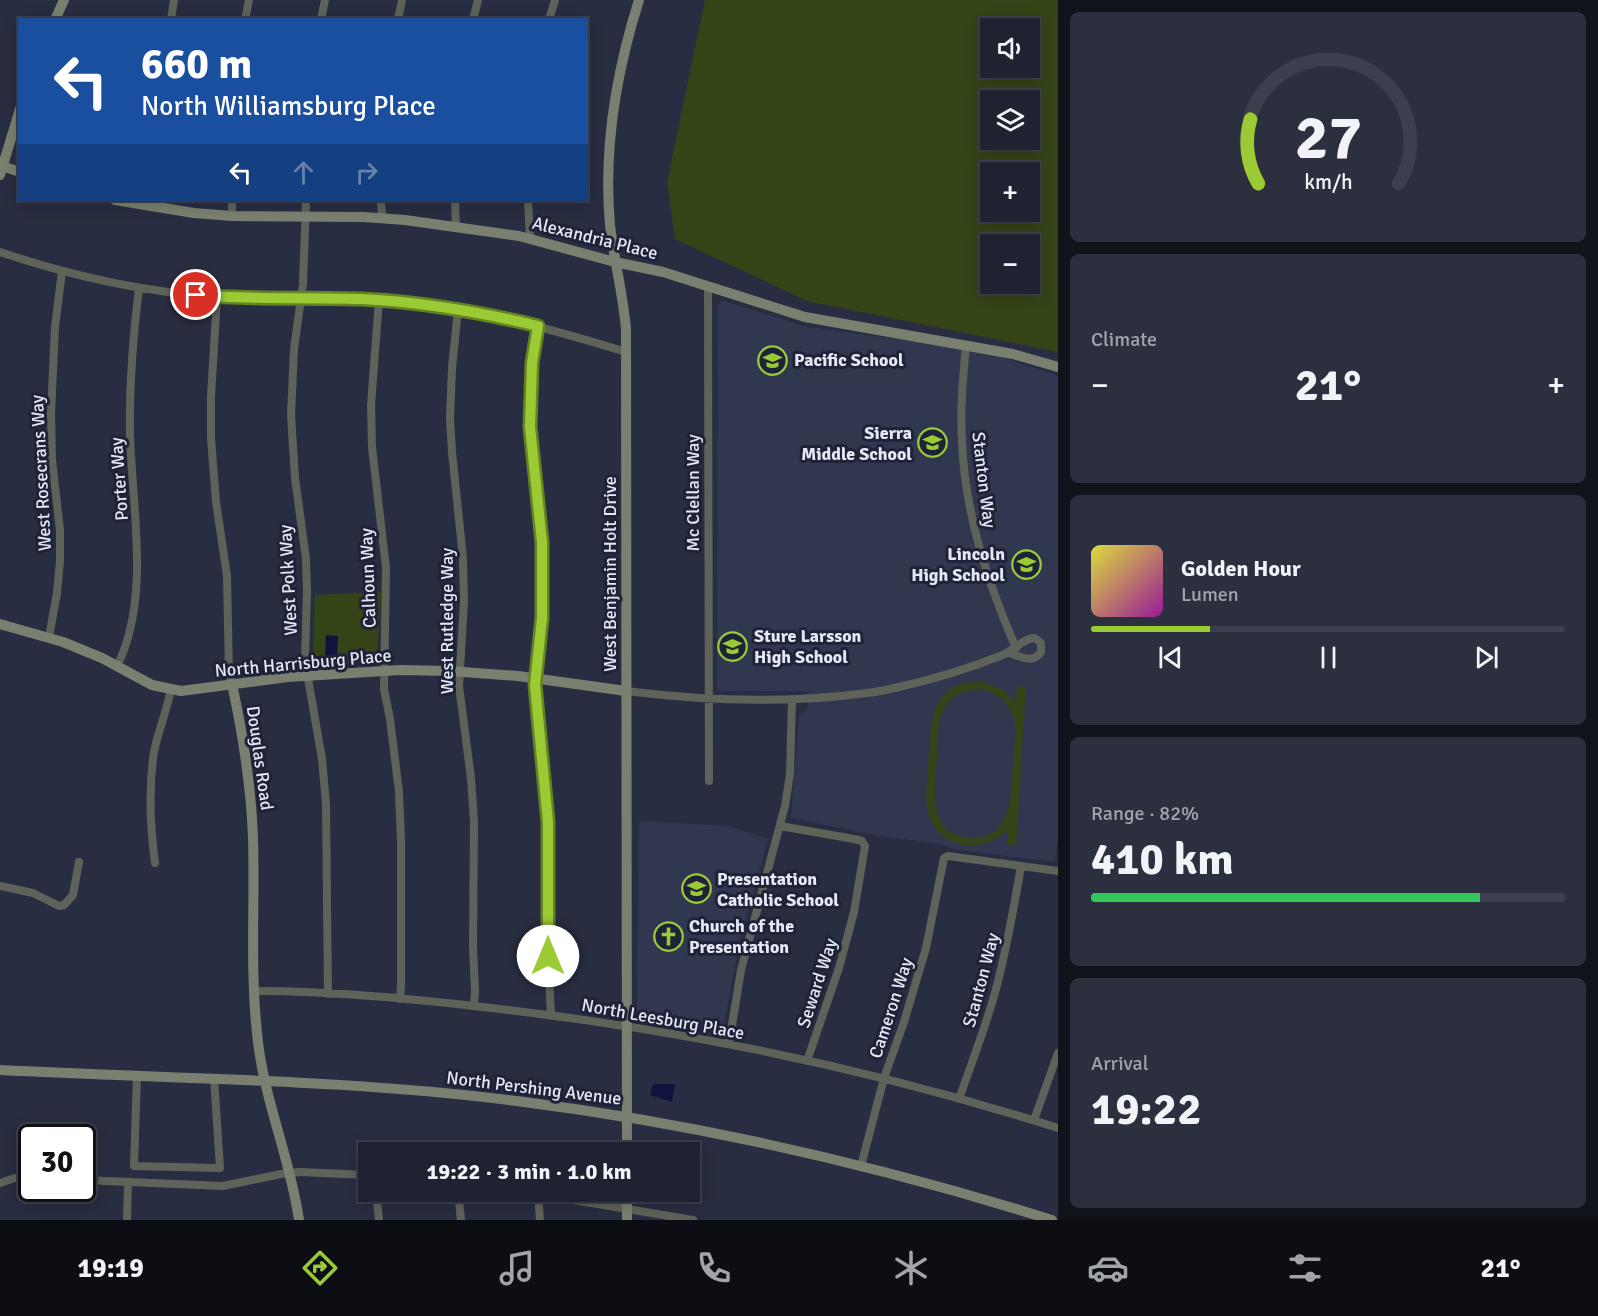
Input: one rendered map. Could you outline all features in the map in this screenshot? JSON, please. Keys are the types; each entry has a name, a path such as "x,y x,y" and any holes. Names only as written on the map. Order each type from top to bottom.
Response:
{"street":[{"path":"56,18 64,0"},
{"path":"171,18 174,0"},
{"path":"245,18 249,0"},
{"path":"322,18 326,0"},
{"path":"398,18 402,0"},
{"path":"474,18 478,0"},
{"path":"550,18 555,0"},
{"name":"West Benjamin Holt Drive","path":"627,1142 626,352 625,317 615,262 609,196 611,125 621,64 639,0"},
{"path":"18,115 1,169 18,172"},
{"name":"Alexandria Place","path":"126,201 232,216 382,218 456,226 530,239 615,262 663,272 805,318 1022,356 1058,367"},
{"path":"232,201 232,216"},
{"name":"West Polk Way","path":"306,201 291,415 295,478 306,559 305,661 322,759 326,804 328,994"},
{"path":"381,201 382,218"},
{"path":"455,201 456,226"},
{"path":"528,201 530,239"},
{"path":"0,252 62,271 139,288 217,297 379,300 458,309 538,326 626,352"},
{"name":"West Rosecrans Way","path":"49,637 60,561 60,530 52,460 51,414 55,327 62,271"},
{"name":"Mc Clellan Way","path":"708,287 709,782"},
{"name":"Porter Way","path":"117,666 124,653 136,577 137,541 130,400 139,288"},
{"name":"Douglas Road","path":"217,297 211,438 216,502 227,576 229,674 245,753 250,794 253,858 252,938 257,1036 263,1080 290,1173 299,1220"},
{"name":"Calhoun Way","path":"379,300 370,405 372,447 386,568 384,689 395,758 401,831 400,999"},
{"name":"West Rutledge Way","path":"458,309 450,418 463,558 464,602 459,686 471,778 474,822 474,1006"},
{"path":"538,326 532,363 530,405 531,447 540,520 543,582 536,701 548,822 547,942 551,1015"},
{"name":"Stanton Way","path":"966,346 961,426 966,487 983,565 1013,650"},
{"name":"North Harrisburg Place","path":"0,624 49,637 117,666 152,685 182,691 307,675 384,671 459,672 536,678 626,691 708,699 792,700 889,690 978,665 1013,650"},
{"path":"155,863 149,808 150,783 154,751 171,689"},
{"path":"729,1044 741,970 752,922 780,826 790,774 792,700"},
{"name":"Seward Way","path":"780,826 854,839 863,843 865,850 851,924 839,968 807,1060"},
{"name":"Cameron Way","path":"861,1166 884,1078 926,948 944,858 948,856 1021,866"},
{"path":"0,886 33,893 59,906 64,905 73,895 79,862"},
{"path":"1021,866 1058,871"},
{"name":"Stanton Way","path":"959,1099 996,989 1021,866"},
{"name":"North Leesburg Place","path":"254,991 400,999 551,1015 626,1026 729,1044 884,1078 1058,1128"},
{"path":"1034,1120 1058,1053"},
{"name":"North Pershing Avenue","path":"0,1070 263,1080 431,1092 524,1102 627,1117 766,1143 940,1186 1052,1220"},
{"path":"137,1075 134,1166 220,1168 214,1078"},
{"path":"96,1181 231,1185 290,1173 358,1175"},
{"path":"0,1183 18,1178"},
{"path":"127,1220 128,1183"},
{"path":"377,1202 379,1220"},
{"path":"459,1202 461,1220"},
{"path":"539,1202 540,1220"},
{"path":"591,1202 693,1220"},
{"path":"627,1202 627,1220"}],"shaded area":[{"path":"724,301 807,327 982,350 1058,376 1058,838 1055,862 957,850 939,844 874,835 791,818 799,716 808,708 807,691 721,691 717,688 718,304"},
{"path":"326,635 338,636 337,658 325,658"},
{"name":"Presentation Catholic School","path":"639,821 728,826 768,839 740,940 723,1030 717,1033 641,1020 637,1014"},
{"path":"653,1084 675,1084 672,1102 650,1095"}],"green space":[{"path":"705,0 1058,0 1058,352 807,301 675,239 667,182"},
{"path":"381,592 377,659 373,662 317,666 313,661 315,595"},
{"path":"980,681 1002,689 1016,702 1017,686 1026,687 1016,846 1008,845 1008,829 989,842 967,845 947,839 931,821 926,794 932,722 941,698 950,690 963,684","holes":["984,690 1002,699 1013,718 1015,736 1012,786 1007,812 1002,823 995,831 984,837 970,838 956,835 946,828 936,807 938,731 942,713 951,699 969,691"]}],"place":[{"name":"Pacific School","path":"773,360"},
{"name":"Sierra Middle School","path":"933,443"},
{"name":"Lincoln High School","path":"1026,564"},
{"name":"Sture Larsson High School","path":"733,646"},
{"name":"Presentation Catholic School","path":"696,889"},
{"name":"Church of the Presentation","path":"668,936"}],"route":[{"path":"196,295 401,302 502,317 538,326 532,363 530,427 542,542 542,618 535,685 548,822 548,956"}]}
